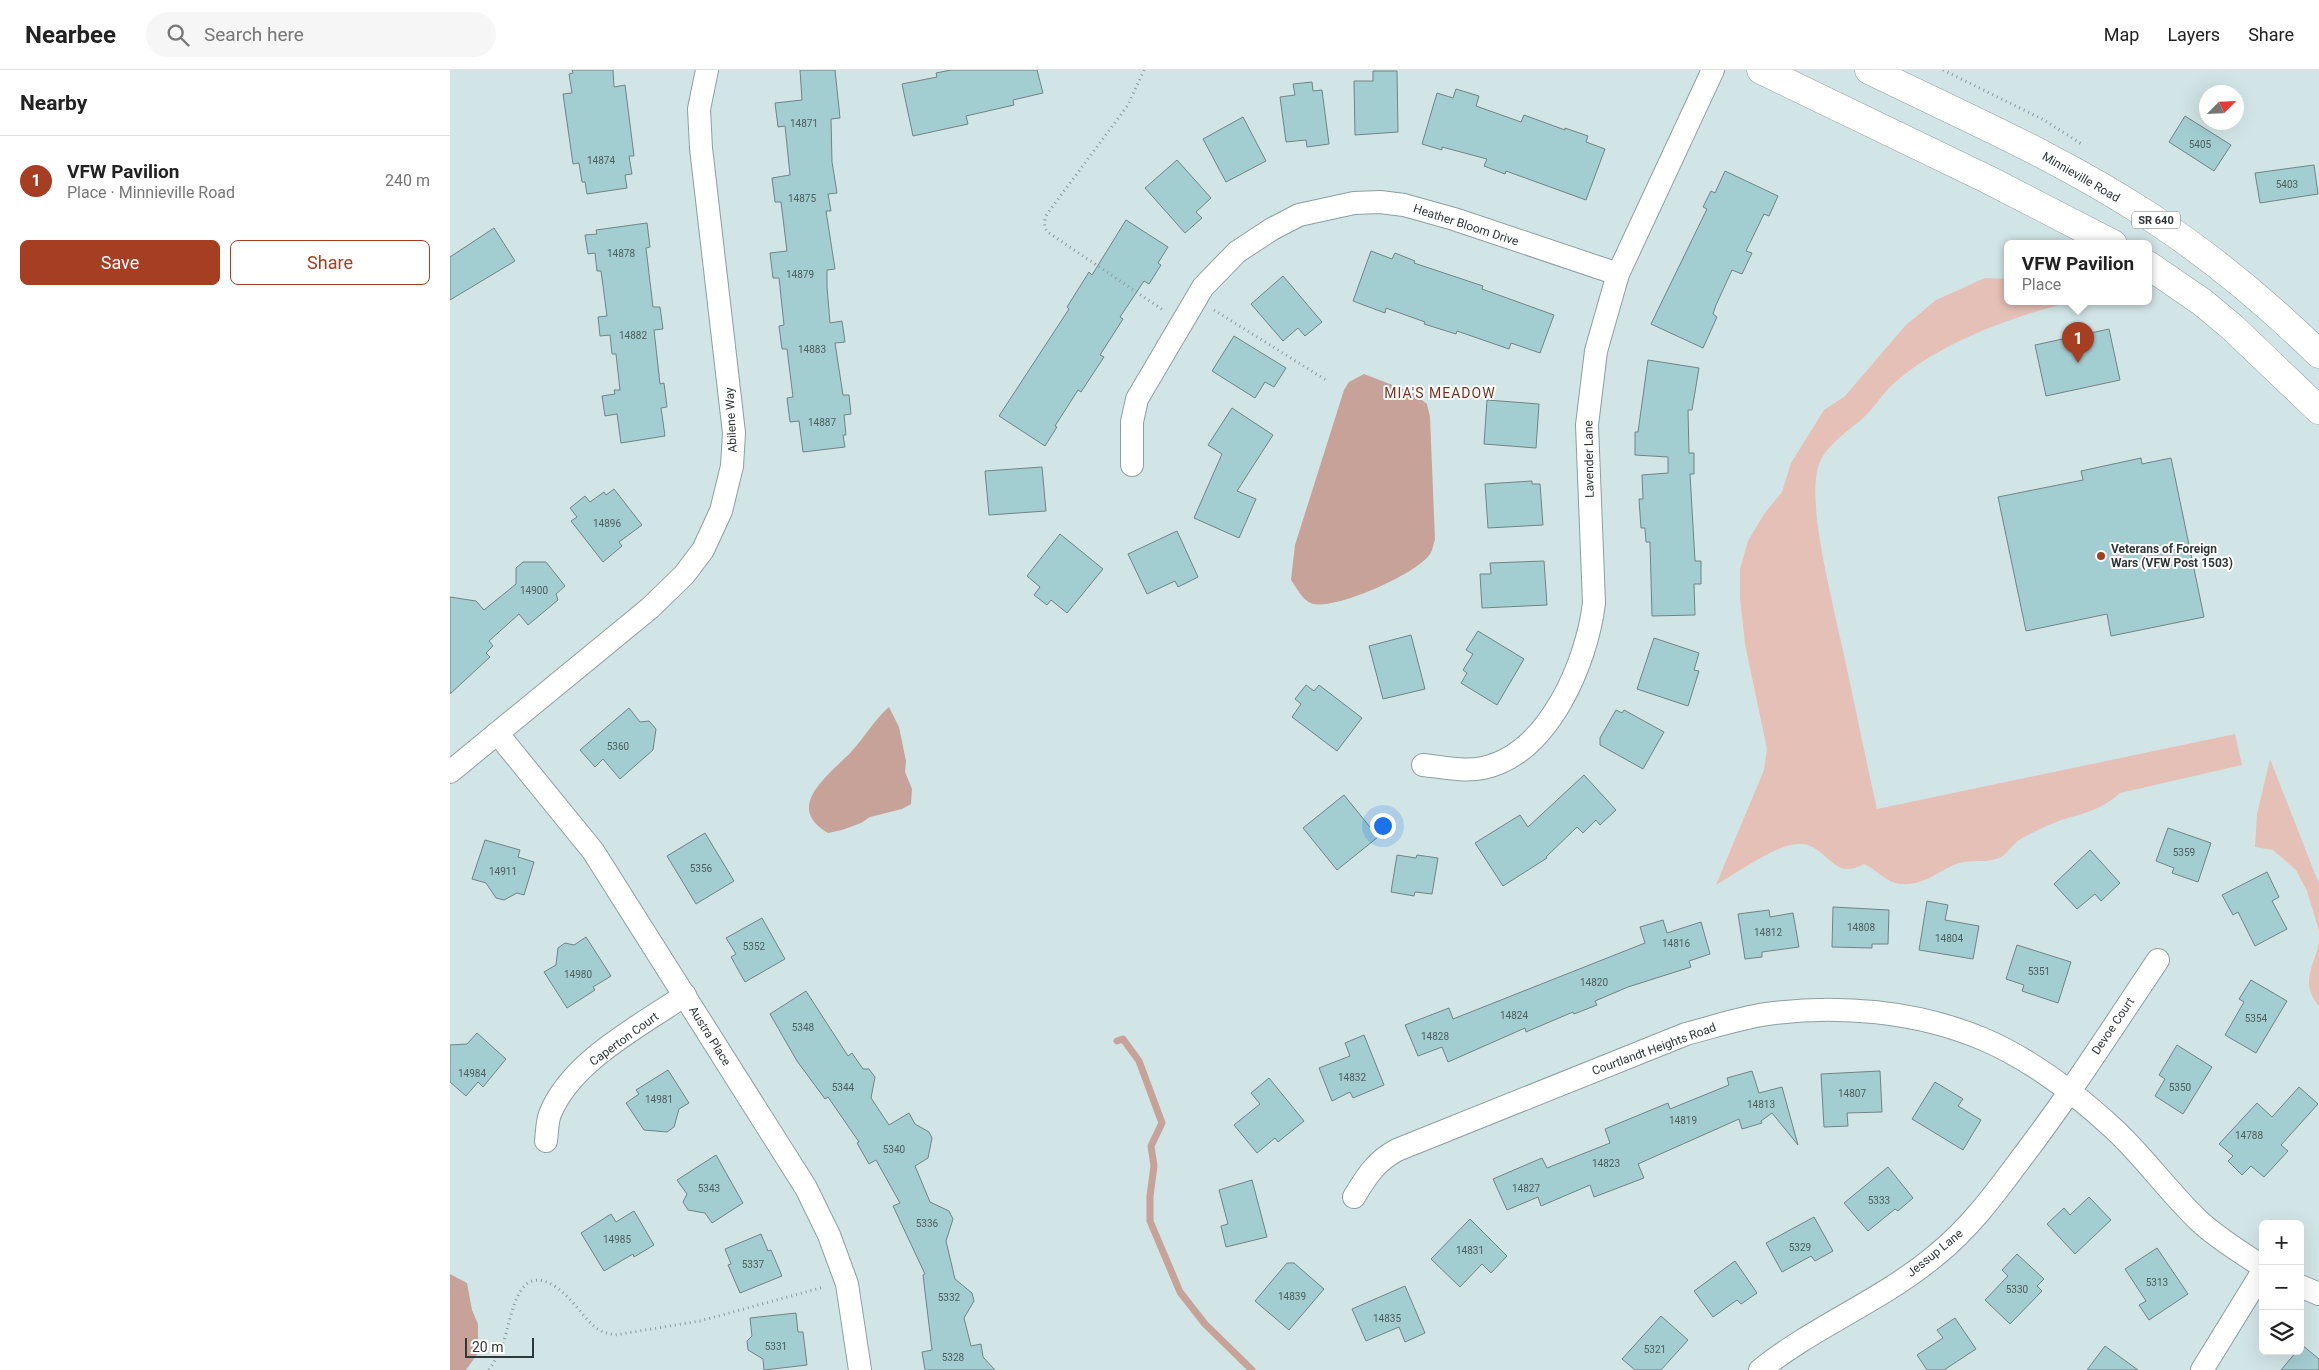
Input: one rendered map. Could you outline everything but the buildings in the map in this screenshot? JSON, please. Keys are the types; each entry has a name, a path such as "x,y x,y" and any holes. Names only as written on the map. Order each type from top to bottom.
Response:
{"main road":[{"path":"1761,70 1989,180 2105,240"},
{"name":"Minnieville Road","path":"1870,70 2056,162 2150,216 2222,267 2264,302 2319,354"},
{"path":"2152,268 2202,302 2225,321 2318,407"}],"street":[{"name":"Abilene Way","path":"450,772 670,589 703,550 721,511 732,466 734,433 700,148 699,110 707,70"},
{"name":"Lavender Lane","path":"1423,764 1458,769 1481,768 1508,757 1523,747 1550,720 1560,705 1578,668 1592,624 1594,603 1587,426 1596,351 1618,274 1713,70"},
{"name":"Heather Bloom Drive","path":"1132,465 1132,422 1137,399 1203,287 1237,252 1272,229 1299,215 1354,203 1380,202 1404,205 1454,219 1618,274"},
{"name":"Austra Place","path":"497,733 593,851 806,1188 829,1235 847,1284 860,1370"},
{"name":"Devoe Court","path":"2069,1092 2158,960"},
{"name":"Caperton Court","path":"546,1141 550,1115 567,1084 596,1056 685,995"},
{"name":"Courtlandt Heights Road","path":"1354,1197 1372,1168 1384,1157 1397,1150 1686,1034 1731,1021 1767,1014 1809,1010 1852,1010 1885,1014 1955,1029 2008,1052 2069,1092 2113,1128 2142,1157 2181,1203 2200,1222 2259,1266"},
{"name":"Jessup Lane","path":"1760,1370 1805,1337 1890,1289 1934,1257 1971,1224 2048,1124 2069,1092"},
{"path":"2202,1370 2259,1276"},
{"path":"2304,1288 2319,1294"}],"path":[{"path":"1144,70 1128,105 1047,214 1044,222 1045,228 1049,233 1163,310"},
{"path":"1214,310 1326,380"},
{"path":"489,1370 504,1341 520,1291 524,1285 533,1281 545,1281 555,1286 596,1328 615,1335 700,1321 827,1286"}],"shaded area":[{"path":"1985,278 2004,279 2004,305 2060,305 2025,315 1976,334 1930,357 1909,371 1891,386 1868,413 1831,446 1821,459 1818,467 1816,502 1821,545 1877,809 2235,734 2242,765 2120,793 2111,801 2101,806 2052,823 2027,836 2001,857 1992,860 1956,864 1919,882 1910,884 1895,883 1864,864 1853,869 1843,869 1810,846 1793,844 1746,866 1716,885 1764,770 1767,749 1745,644 1740,598 1740,569 1748,541 1764,514 1782,492 1791,463 1824,410 1845,396 1905,326 1936,300"},
{"path":"1364,374 1413,393 1427,404 1430,417 1435,540 1431,552 1422,562 1394,580 1357,596 1325,604 1314,604 1303,598 1291,580 1295,545 1344,390 1349,382"},
{"path":"889,707 899,727 906,761 905,772 912,789 911,804 902,809 870,817 861,823 842,830 828,833 815,823 810,813 810,802 814,791 851,752"},
{"path":"2270,759 2319,884 2319,931 2307,891 2296,870 2273,850 2255,847 2257,814"},
{"path":"2319,943 2319,1006 2313,998 2309,983 2311,968"},
{"path":"450,1274 467,1283 472,1310 478,1324 478,1353 466,1370 450,1370"}],"waterway":[{"path":"1117,1041 1123,1039 1139,1061 1162,1123 1151,1146 1154,1166 1150,1196 1150,1221 1180,1292 1205,1324 1252,1370"}],"place":[{"name":"VFW Pavilion","path":"2078,363"},
{"name":"Veterans of Foreign Wars (VFW Post 1503)","path":"2101,556"}],"district":[{"name":"MIA'S MEADOW","path":"1440,393"}]}
